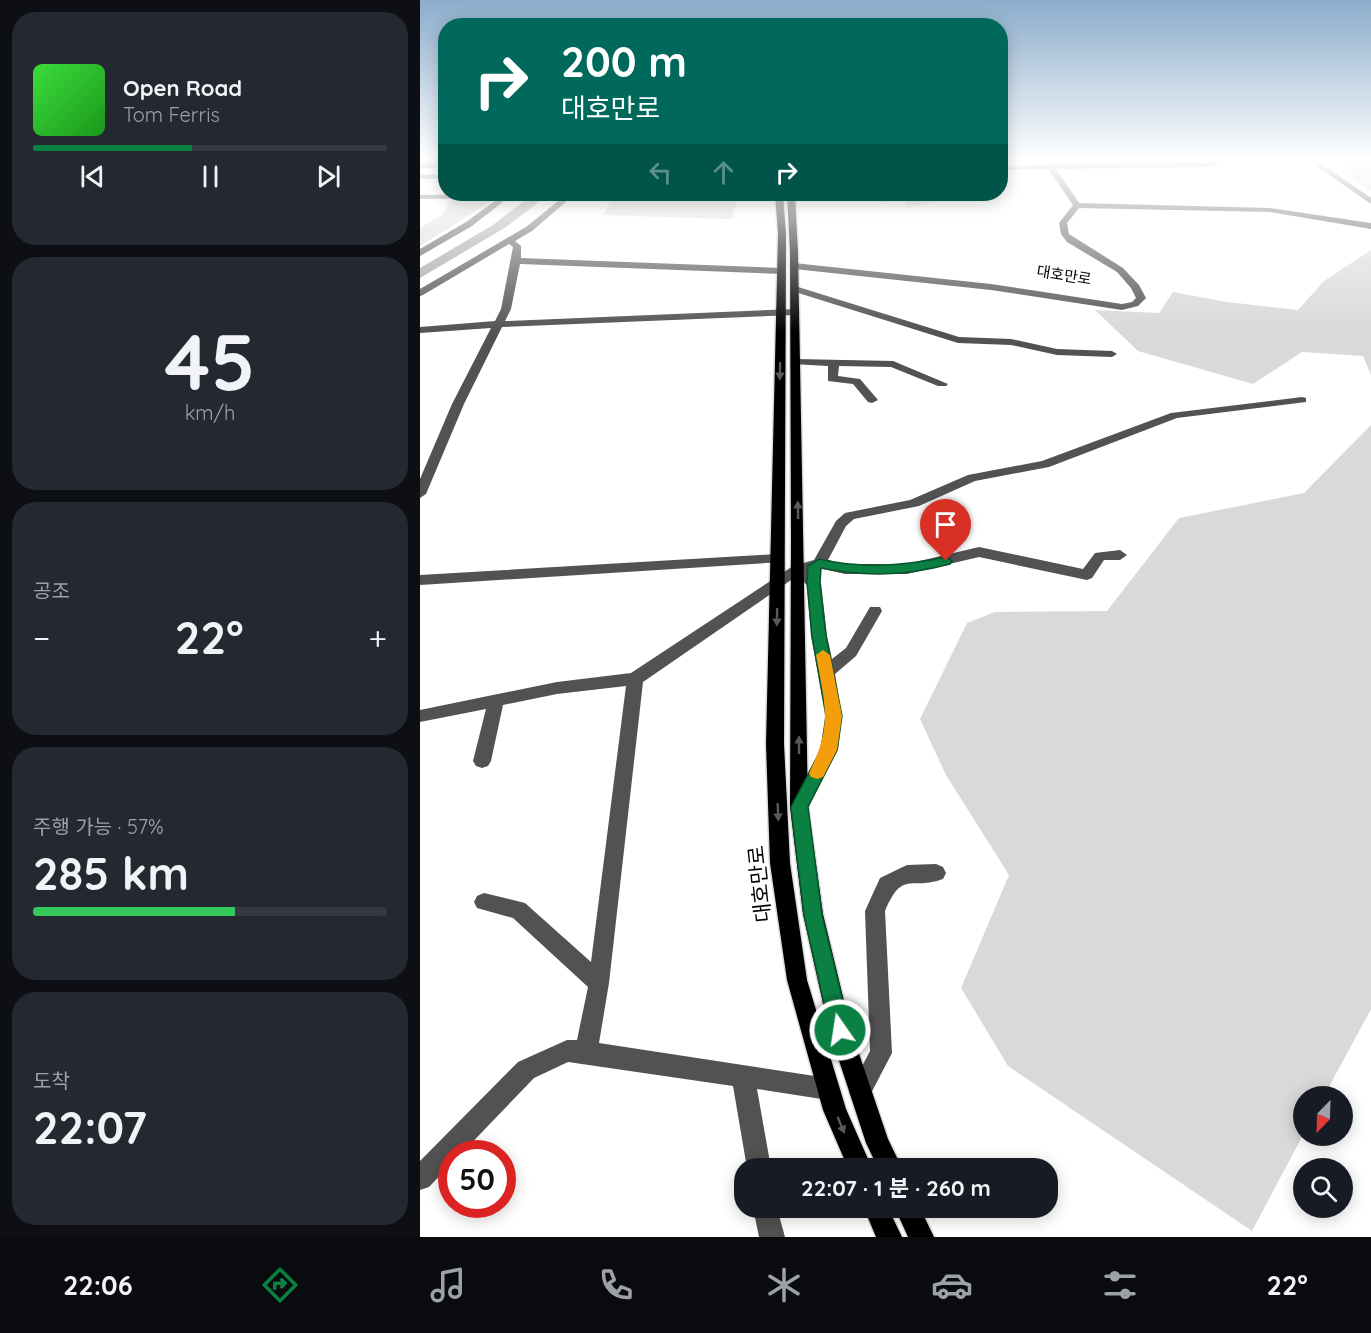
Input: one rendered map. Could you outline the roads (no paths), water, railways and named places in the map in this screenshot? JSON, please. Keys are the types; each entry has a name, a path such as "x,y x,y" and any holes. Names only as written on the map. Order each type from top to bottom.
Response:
{"main road":[{"name":"대호만로","path":"780,218 776,744 780,863 797,980 828,1089 856,1158"},
{"path":"792,218 796,362 811,566 799,807 813,915 840,1030 885,1158"},
{"path":"880,1218 889,1237"},
{"path":"912,1218 921,1237"}],"street":[{"path":"420,253 477,218"},
{"path":"420,293 510,241 543,218"},
{"name":"대호만로","path":"794,266 991,287 1122,307 1135,304 1141,298 1137,287 1120,269 1070,240 1065,234 1063,223 1067,218"},
{"path":"1318,218 1371,226"},
{"path":"420,494 458,404 506,309 517,261 517,246 510,241"},
{"path":"517,261 781,271"},
{"path":"795,289 958,340 1011,342 1057,352 1112,354"},
{"path":"420,330 500,324 795,312"},
{"path":"796,362 893,364 942,384"},
{"path":"834,363 832,379 856,381 872,400"},
{"path":"420,716 557,688 635,680 777,583 811,566 841,524 850,516 914,503 972,478 1045,465 1175,415 1302,400"},
{"path":"811,566 845,569 907,569 979,552 1087,575 1100,556 1119,555"},
{"path":"420,580 777,559"},
{"path":"799,807 829,750 834,716 819,636 811,566"},
{"path":"827,672 851,652 874,610"},
{"path":"586,1052 599,983 635,680"},
{"path":"482,761 496,700"},
{"path":"860,1090 881,1053 875,911 886,884 907,874 936,873"},
{"path":"484,902 518,910 599,983"},
{"path":"420,1178 526,1070 567,1051 828,1089"},
{"path":"743,1076 757,1158"}]}
